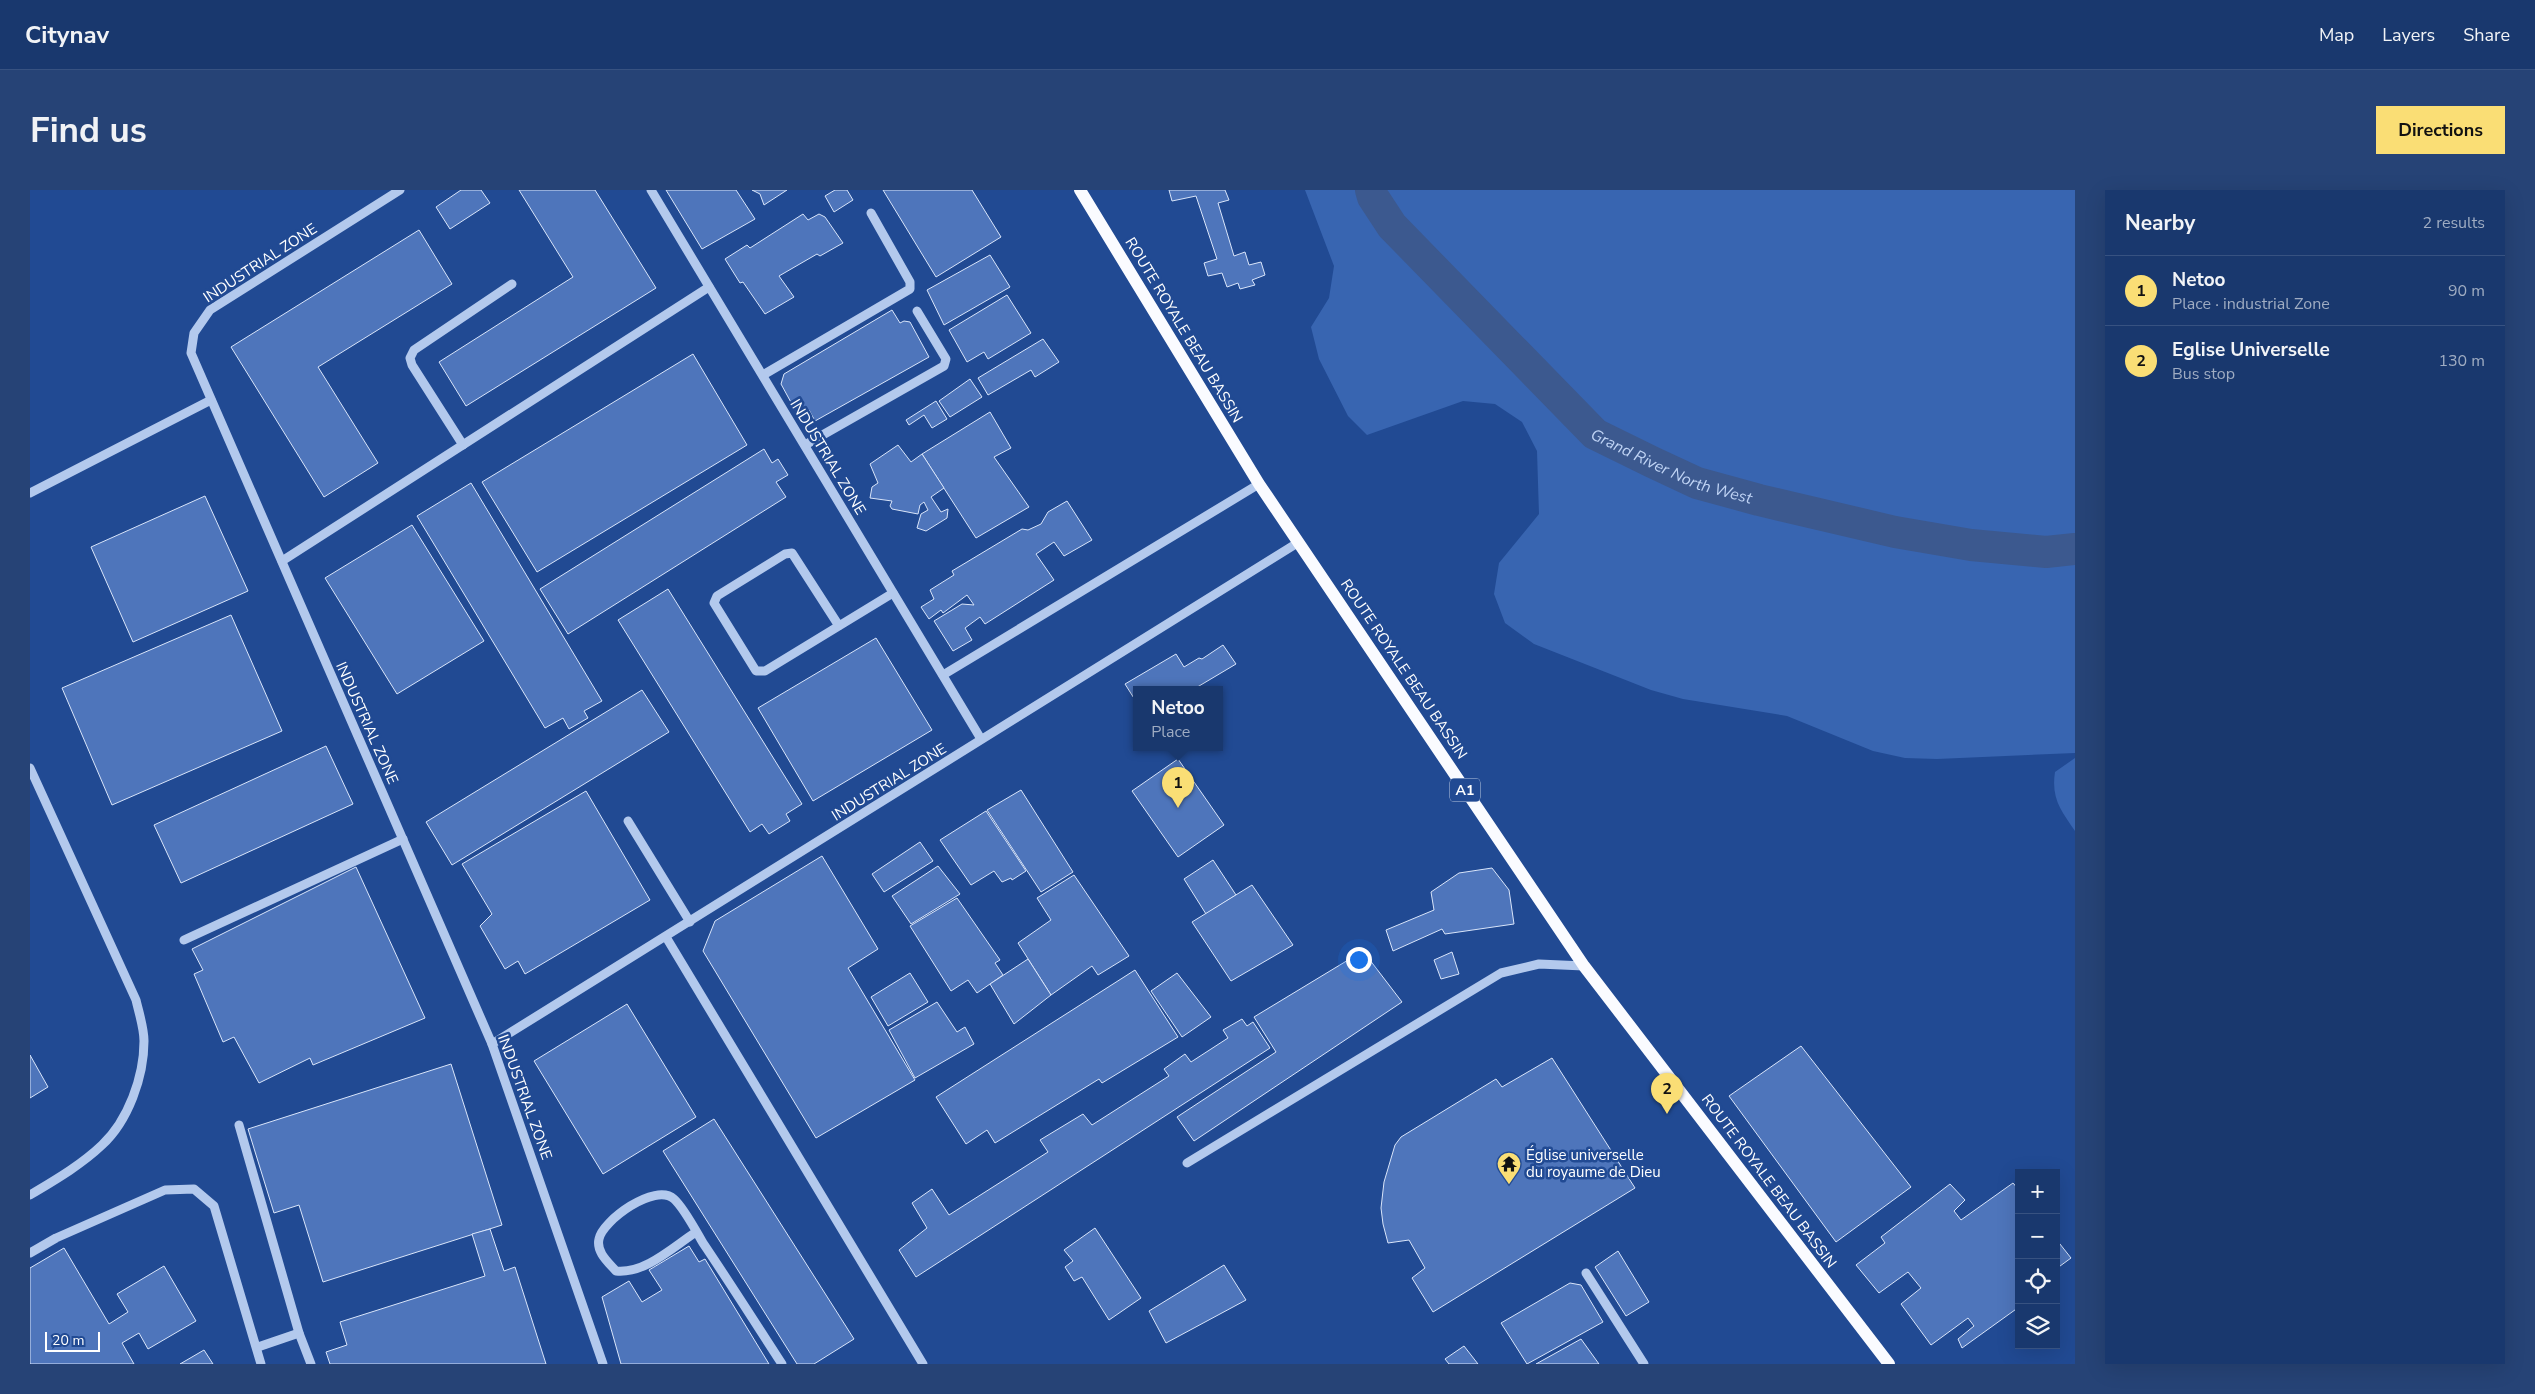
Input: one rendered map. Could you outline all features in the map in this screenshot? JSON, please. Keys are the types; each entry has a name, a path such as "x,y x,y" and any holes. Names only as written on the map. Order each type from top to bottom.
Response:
{"main road":[{"name":"ROUTE ROYALE BEAU BASSIN","path":"1080,190 1259,484 1300,542 1584,966 1889,1364"}],"street":[{"name":"INDUSTRIAL ZONE","path":"400,190 210,310 194,333 191,353 492,1044 603,1364"},
{"name":"INDUSTRIAL ZONE","path":"651,190 981,739"},
{"path":"762,374 910,289 910,282 871,213"},
{"path":"463,445 412,365 410,358 414,350 512,284"},
{"path":"282,561 709,287"},
{"path":"806,445 944,366 946,359 917,312"},
{"path":"30,493 211,400"},
{"path":"942,675 1259,484"},
{"name":"INDUSTRIAL ZONE","path":"492,1044 1300,542"},
{"path":"839,626 792,553 785,554 717,596 714,603 756,670 765,671 839,626 893,593"},
{"path":"30,768 136,1000 144,1041 139,1077 127,1112 103,1144 70,1170 30,1195"},
{"path":"628,821 690,922"},
{"path":"184,940 403,839"},
{"path":"666,937 923,1364"},
{"path":"1187,1163 1501,973 1539,964 1584,966"},
{"path":"239,1125 299,1333 311,1364"},
{"path":"30,1253 56,1238 165,1190 194,1189 214,1206 258,1347 261,1364"},
{"path":"696,1232 640,1268 628,1272 616,1271 601,1253 599,1239 606,1226 644,1196 660,1193 674,1198 782,1364"},
{"path":"1586,1272 1644,1364"},
{"path":"258,1347 299,1333"}],"shaded area":[{"path":"1305,190 2075,190 2075,753 1937,759 1905,758 1873,751 1787,716 1683,699 1651,690 1534,644 1505,623 1494,594 1499,563 1539,514 1537,451 1522,422 1495,404 1463,401 1367,435 1348,416 1319,359 1311,327 1329,298 1334,266"},
{"path":"2075,758 2075,831 2058,804 2054,790 2054,781 2055,772"}],"building":[{"path":"461,190 481,190 490,203 450,229 436,207"},
{"path":"519,190 595,190 656,288 466,406 439,362 573,277"},
{"path":"666,190 736,190 755,219 702,249"},
{"path":"752,190 787,190 764,205 760,194"},
{"path":"835,190 847,190 853,200 834,212 825,196"},
{"path":"883,190 972,190 1001,237 936,277"},
{"path":"1169,190 1225,190 1229,200 1218,203 1234,256 1245,252 1249,265 1261,262 1265,275 1252,280 1255,285 1240,289 1238,283 1227,287 1222,273 1208,276 1204,263 1217,259 1196,196 1172,201"},
{"path":"803,214 808,220 819,214 825,217 843,243 820,256 817,254 779,276 794,297 765,314 743,282 740,283 725,259 747,245 750,248"},
{"path":"419,230 452,284 318,367 378,463 324,497 231,347"},
{"path":"990,255 1010,287 944,325 927,290"},
{"path":"1007,295 1031,333 988,359 984,352 967,362 949,330"},
{"path":"892,310 900,323 904,321 910,322 929,357 815,421 809,410 799,417 781,384 784,374"},
{"path":"1043,339 1059,362 1035,377 1031,370 988,395 978,378"},
{"path":"693,354 747,445 537,572 482,482"},
{"path":"970,379 982,397 950,417 939,401"},
{"path":"936,401 947,419 932,428 924,415 909,425 906,420"},
{"path":"990,412 1011,448 994,457 1029,507 976,538 922,454"},
{"path":"898,445 911,462 922,454 944,488 931,497 941,512 948,509 947,518 926,531 917,528 921,514 928,510 924,502 920,505 918,514 892,509 890,506 892,501 870,498 872,487 878,483 870,464"},
{"path":"764,449 772,463 778,459 788,475 776,482 786,497 568,634 540,589"},
{"path":"471,483 602,701 584,711 588,718 569,729 563,718 545,728 417,516"},
{"path":"205,496 248,591 133,642 91,547"},
{"path":"1067,501 1092,540 1064,556 1054,542 1036,554 1054,580 985,624 980,617 965,628 972,640 953,651 934,621 962,604 974,605 967,595 943,613 941,610 929,619 921,607 934,599 930,590 954,575 952,571 1022,529 1028,530 1041,524 1048,512"},
{"path":"412,525 484,641 397,694 325,578"},
{"path":"668,589 802,804 786,814 790,821 769,834 762,824 750,832 618,620"},
{"path":"231,615 282,731 112,805 62,688"},
{"path":"876,638 932,730 813,801 758,708"},
{"path":"1223,645 1236,664 1199,686 1133,686 1133,697 1125,684 1176,654 1184,667 1199,658 1202,659"},
{"path":"642,690 669,732 452,865 426,822"},
{"path":"326,746 353,804 181,883 154,825"},
{"path":"1178,759 1224,825 1178,857 1132,791"},
{"path":"1021,790 1073,872 1041,892 987,810"},
{"path":"586,791 650,900 525,974 518,961 505,969 480,926 492,914 462,864"},
{"path":"986,811 1026,871 1012,880 1011,878 1002,882 994,871 971,885 940,840"},
{"path":"920,842 933,861 884,892 872,874"},
{"path":"822,856 878,949 848,968 915,1080 816,1138 703,951 715,921"},
{"path":"1213,860 1236,895 1206,914 1184,879"},
{"path":"938,866 960,894 911,924 892,896"},
{"path":"356,867 425,1018 313,1065 310,1058 259,1083 234,1037 223,1042 194,974 203,970 192,949"},
{"path":"1492,868 1509,890 1514,924 1445,934 1442,929 1393,951 1386,930 1434,910 1431,892 1459,873"},
{"path":"1074,875 1129,956 1098,975 1092,966 1051,995 1018,943 1051,920 1037,898"},
{"path":"1252,885 1293,945 1231,981 1192,922"},
{"path":"957,898 1000,960 995,963 1003,975 977,993 968,980 951,991 910,926"},
{"path":"1363,951 1402,1002 1194,1141 1177,1117 1276,1052 1254,1017"},
{"path":"1452,952 1459,974 1441,979 1434,960"},
{"path":"1028,959 1051,995 1014,1024 990,984"},
{"path":"1135,970 1178,1037 1102,1083 1099,1079 995,1143 987,1130 966,1144 936,1097"},
{"path":"910,973 928,1002 888,1026 871,997"},
{"path":"1177,973 1211,1017 1182,1037 1151,991"},
{"path":"937,1002 957,1032 965,1027 974,1044 915,1078 889,1030"},
{"path":"627,1004 696,1117 603,1174 534,1061"},
{"path":"1242,1019 1247,1026 1253,1022 1270,1048 916,1277 899,1250 927,1228 912,1203 932,1189 949,1215 1048,1152 1040,1140 1083,1114 1092,1125 1169,1076 1164,1069 1185,1054 1191,1062 1228,1038 1223,1030"},
{"path":"1801,1046 1911,1187 1836,1242 1729,1096"},
{"path":"30,1055 48,1087 30,1098"},
{"name":"Église universelle du royaume de Dieu","path":"1552,1058 1635,1188 1433,1312 1412,1278 1425,1268 1409,1240 1388,1243 1383,1224 1381,1208 1384,1182 1395,1145 1401,1137 1496,1079 1502,1087"},
{"path":"451,1064 502,1225 323,1282 299,1205 274,1213 248,1129"},
{"path":"714,1119 854,1339 814,1364 797,1364 663,1151"},
{"path":"2013,1183 2015,1185 2015,1310 1962,1348 1958,1339 1974,1326 1968,1318 1931,1345 1901,1304 1921,1288 1908,1272 1879,1293 1856,1265 1885,1243 1881,1237 1950,1184 1965,1200 1954,1211 1961,1220"},
{"path":"1095,1228 1141,1298 1109,1320 1082,1277 1074,1281 1065,1267 1073,1261 1064,1250"},
{"path":"490,1229 504,1271 515,1267 546,1364 330,1364 326,1352 347,1345 340,1322 485,1276 472,1234"},
{"path":"2060,1244 2071,1258 2060,1266"},
{"path":"689,1246 699,1262 705,1259 769,1364 621,1364 602,1297 629,1281 642,1302 662,1290 649,1270"},
{"path":"64,1248 109,1324 128,1312 117,1294 164,1266 196,1321 148,1349 139,1333 122,1343 134,1364 30,1364 30,1268"},
{"path":"1618,1251 1649,1302 1626,1316 1595,1267"},
{"path":"1224,1265 1246,1300 1166,1343 1149,1311"},
{"path":"1570,1283 1581,1285 1603,1322 1527,1364 1501,1323"},
{"path":"1581,1339 1599,1364 1536,1364"},
{"path":"1464,1346 1478,1364 1449,1364 1445,1359"},
{"path":"204,1350 213,1364 180,1364"}],"waterway":[{"name":"Grand River North West","path":"1371,190 1373,197 1392,226 1595,434 1697,483 1759,500 1895,532 1971,545 2046,552 2075,549"}],"place":[{"name":"Netoo","path":"1178,808"},
{"name":"Eglise Universelle","path":"1667,1114"},
{"name":"Église universelle du royaume de Dieu","path":"1509,1185"}]}
